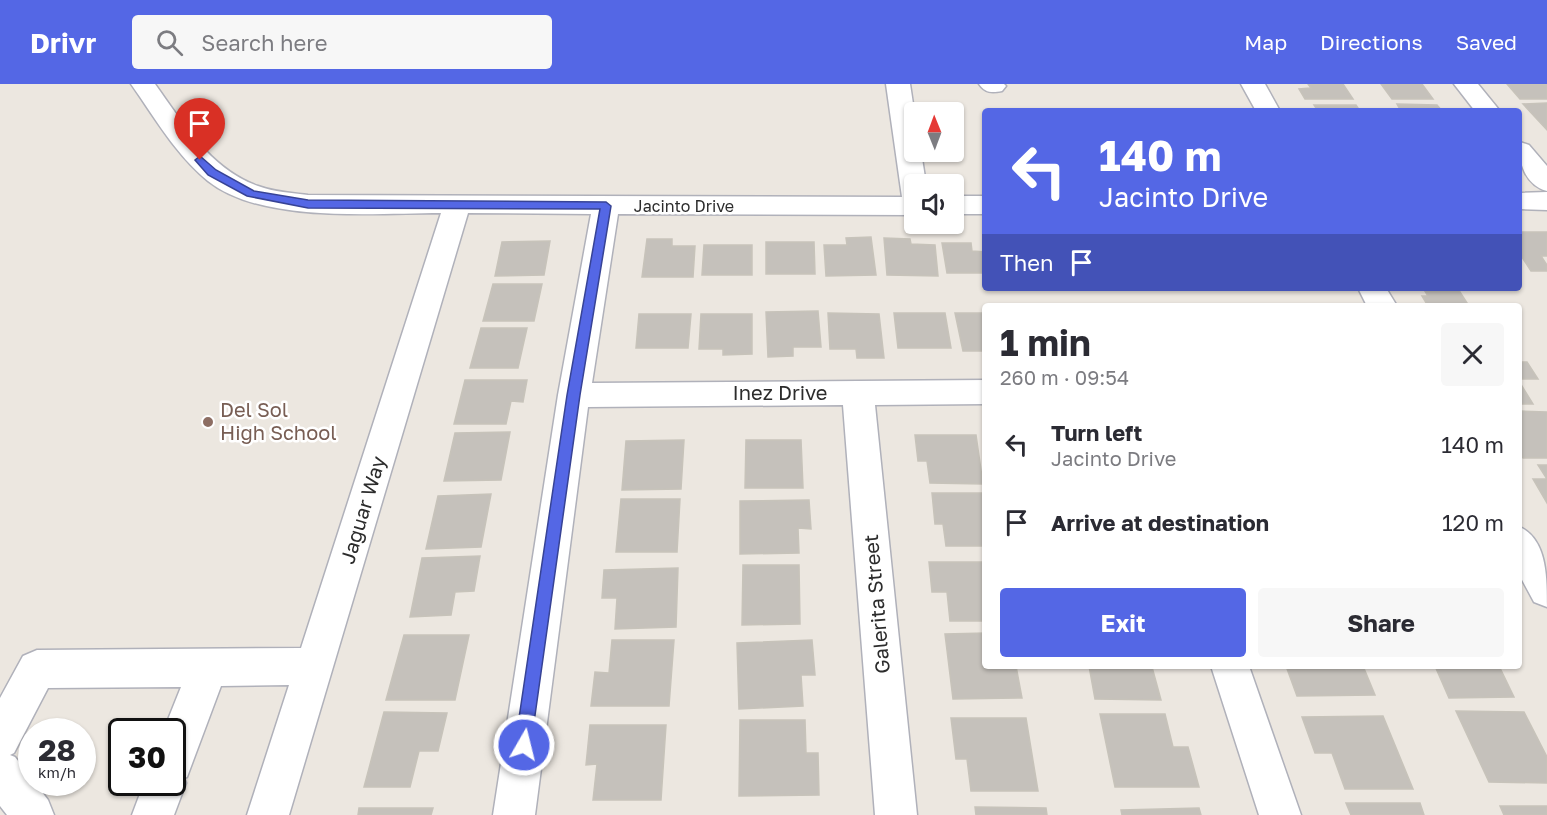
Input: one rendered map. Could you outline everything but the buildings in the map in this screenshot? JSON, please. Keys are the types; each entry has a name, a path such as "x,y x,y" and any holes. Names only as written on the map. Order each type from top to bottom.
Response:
{"street":[{"name":"Jacinto Drive","path":"143,84 188,147 212,172 251,194 308,204 904,206"},
{"path":"898,84 911,174"},
{"path":"1253,84 1266,108"},
{"path":"1466,84 1486,108"},
{"path":"1522,152 1547,183"},
{"path":"1522,201 1547,201"},
{"path":"964,205 982,205"},
{"name":"Jaguar Way","path":"268,815 457,206"},
{"path":"514,815 574,395 606,206"},
{"name":"Inez Drive","path":"574,395 982,392"},
{"name":"Galerita Street","path":"858,393 896,815"},
{"path":"1522,546 1547,590"},
{"path":"0,739 37,669 314,666"},
{"path":"186,725 208,668"},
{"path":"1231,669 1280,815"},
{"path":"0,772 33,815"},
{"path":"153,815 160,796"}],"place":[{"name":"Del Sol High School","path":"208,422"}],"route":[{"path":"200,160 212,172 251,194 308,204 606,206 574,395 524,745"}]}
